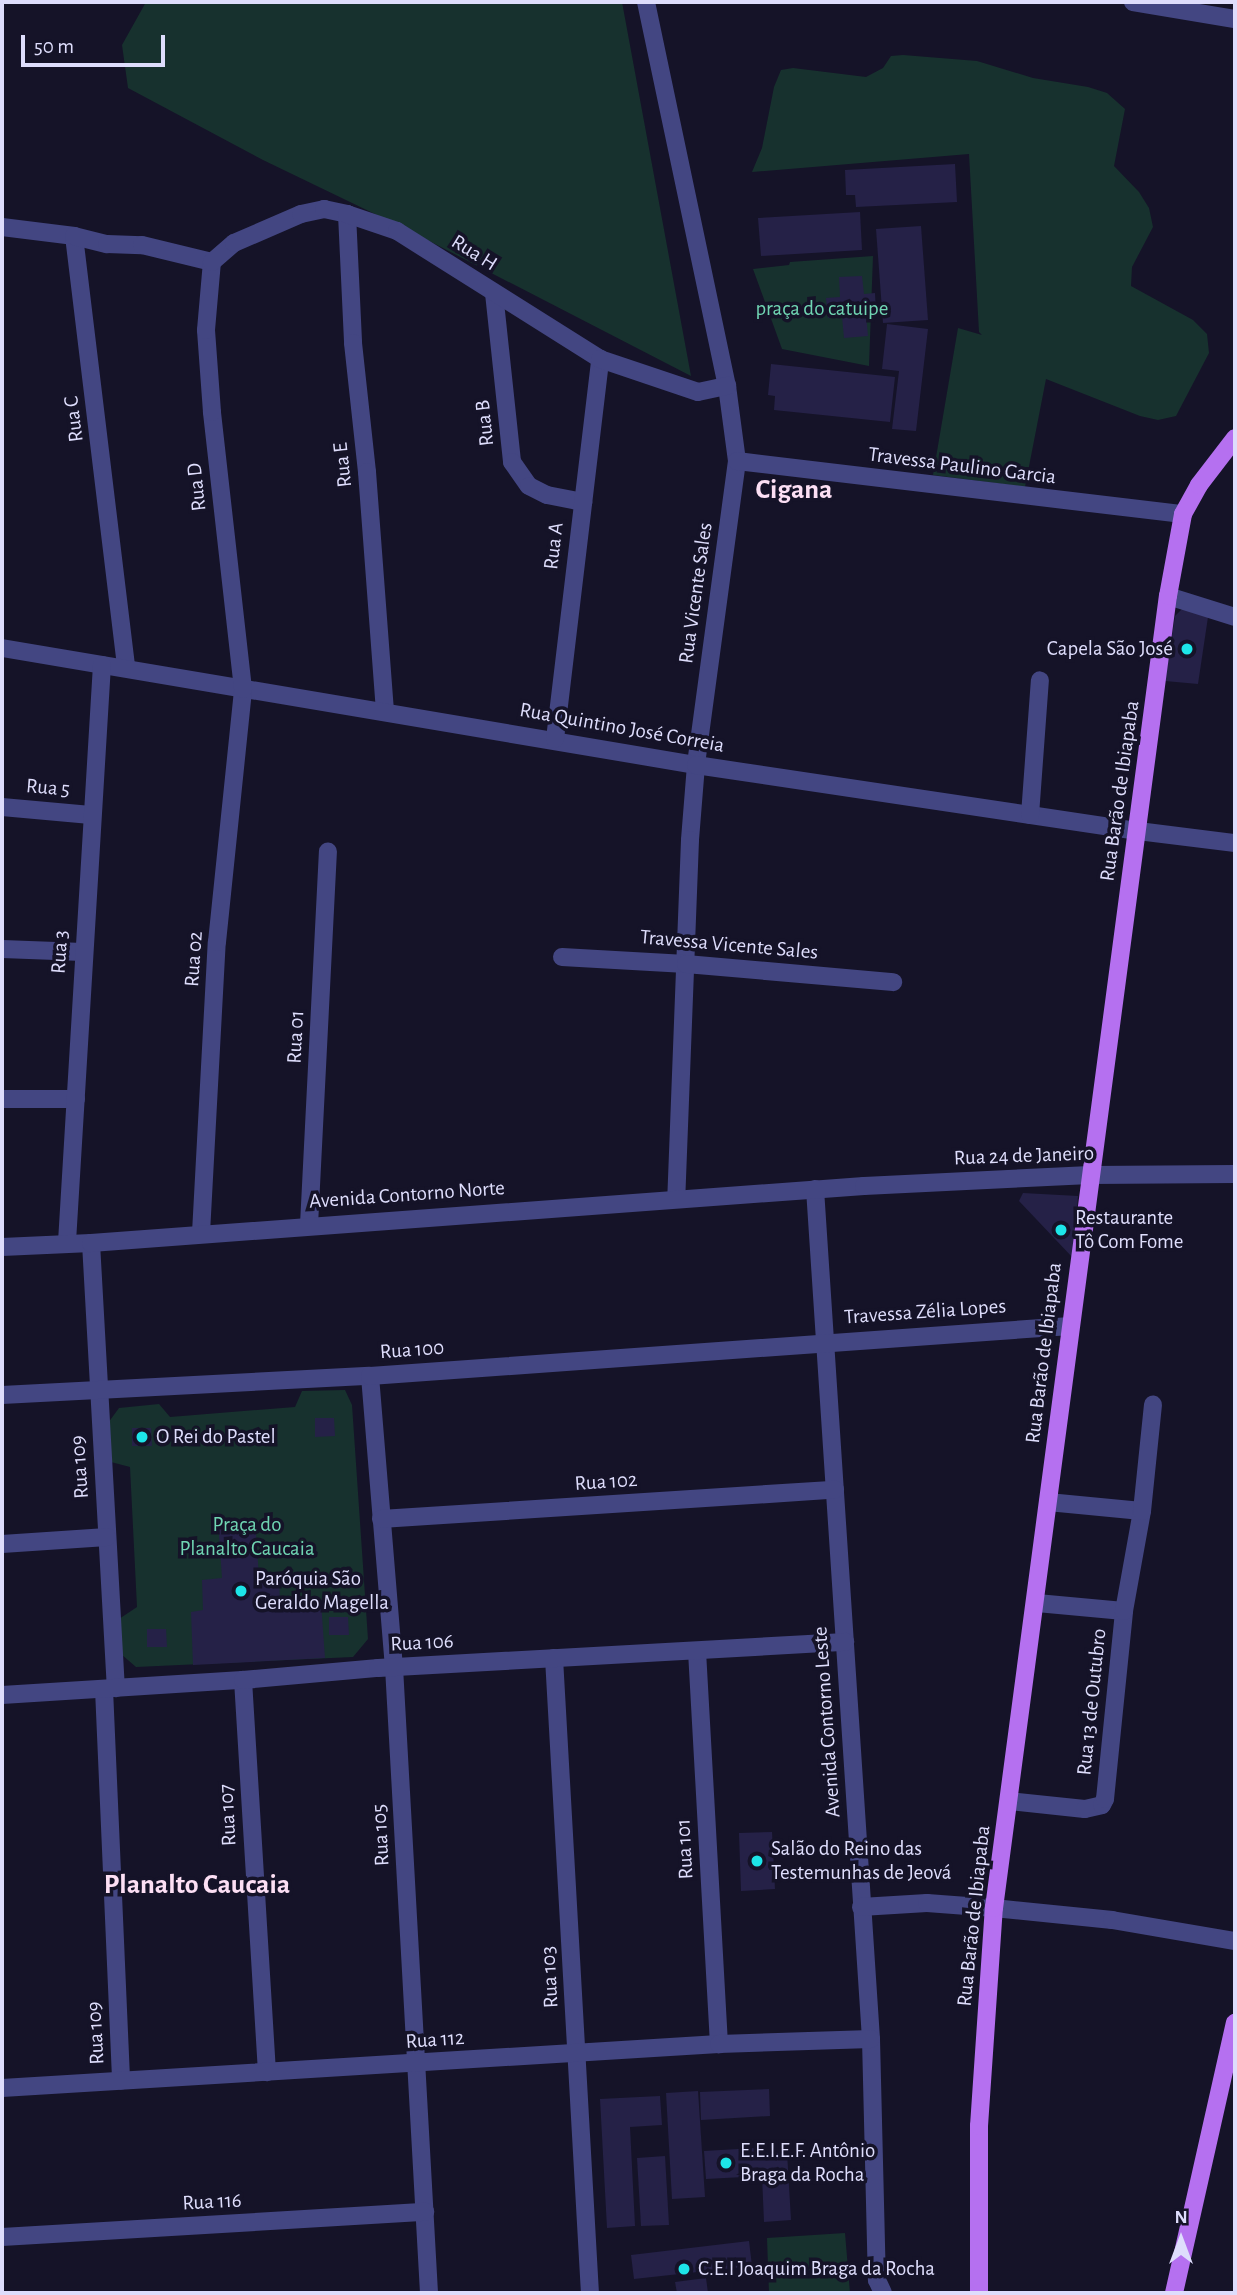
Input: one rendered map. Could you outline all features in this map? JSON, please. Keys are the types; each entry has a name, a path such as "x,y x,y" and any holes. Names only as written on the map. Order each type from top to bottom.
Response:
{"main road":[{"name":"Rua Barão de Ibiapaba","path":"979,2293 979,2126 994,1908 1037,1603 1070,1326 1168,596 1183,514 1199,485 1235,439"},
{"path":"1174,2293 1235,2023"}],"street":[{"name":"Rua Vicente Sales","path":"646,2 727,386 737,461 696,765 688,873 676,1198"},
{"path":"1133,2 1235,19"},
{"name":"Rua H","path":"210,270 233,243 302,214 324,209 347,214 397,231 600,359 698,392 727,386"},
{"name":"Rua E","path":"347,214 352,329 367,472 385,711"},
{"path":"2,227 74,236 107,244 142,245 210,270"},
{"name":"Rua C","path":"74,236 126,668"},
{"name":"Rua D","path":"210,270 206,330 212,412 243,689"},
{"name":"Rua B","path":"494,293 512,462 529,486 547,495 583,502"},
{"name":"Rua A","path":"555,739 600,359"},
{"name":"Travessa Paulino Garcia","path":"737,461 1183,514"},
{"path":"1168,596 1235,617"},
{"name":"Rua Quintino José Correia","path":"2,648 555,739 696,765 1030,816 1235,843"},
{"name":"Rua 3","path":"67,1242 102,665"},
{"path":"1030,816 1040,680"},
{"name":"Rua 02","path":"201,1233 217,942 243,689"},
{"name":"Rua 5","path":"2,807 91,815"},
{"name":"Rua 01","path":"309,1225 328,851"},
{"path":"2,949 83,952"},
{"name":"Travessa Vicente Sales","path":"562,957 686,964 893,982"},
{"path":"2,1100 76,1098"},
{"name":"Rua 24 de Janeiro","path":"815,1189 1090,1175 1235,1174"},
{"name":"Avenida Contorno Norte","path":"2,1247 91,1243 815,1189"},
{"name":"Avenida Contorno Leste","path":"815,1189 871,2039 877,2280 883,2293"},
{"name":"Rua 109","path":"91,1243 107,1537 121,2081"},
{"name":"Travessa Zélia Lopes","path":"825,1342 1070,1326"},
{"name":"Rua 100","path":"2,1395 370,1376 825,1342"},
{"name":"Rua 105","path":"370,1376 394,1667 429,2293"},
{"name":"Rua 13 de Outubro","path":"1009,1801 1085,1809 1102,1805 1105,1799 1124,1611 1142,1511 1153,1405"},
{"name":"Rua 102","path":"381,1519 835,1490"},
{"path":"1048,1502 1142,1511"},
{"path":"2,1544 107,1537"},
{"path":"1037,1603 1124,1611"},
{"name":"Rua 106","path":"2,1695 243,1680 394,1667 845,1642"},
{"name":"Rua 101","path":"697,1651 719,2044"},
{"name":"Rua 103","path":"554,1658 590,2293"},
{"name":"Rua 107","path":"243,1680 267,2072"},
{"path":"862,1907 927,1903 994,1908 1112,1920 1235,1941"},
{"name":"Rua 112","path":"2,2088 417,2065 719,2044 871,2039"},
{"name":"Rua 116","path":"2,2237 425,2213"}],"green space":[{"path":"146,2 622,2 691,376 406,229 263,160 128,88 122,45"},
{"path":"891,56 977,61 1033,78 1088,87 1107,93 1125,109 1114,166 1139,192 1149,208 1153,227 1132,267 1131,286 1193,320 1207,334 1209,353 1176,416 1158,420 1140,416 1046,379 1025,487 933,475 958,328 982,335 979,332 969,154 752,172 762,148 774,87 781,70 793,68 866,77 883,68"},
{"name":"praça do catuipe","path":"873,256 869,366 782,349 753,269 789,265 790,262"},
{"name":"Praça do Planalto Caucaia","path":"345,1390 352,1405 368,1639 353,1657 136,1667 121,1654 119,1619 137,1607 130,1467 111,1462 108,1423 119,1408 159,1404 170,1417 295,1407 302,1391"},
{"path":"845,2233 850,2293 769,2293 767,2238"}],"building":[{"path":"955,164 957,202 856,207 855,195 846,195 845,170"},
{"path":"860,212 862,250 761,256 758,218"},
{"path":"921,226 928,320 883,323 876,229"},
{"path":"862,276 864,294 875,293 876,313 866,314 868,336 844,338 842,317 828,318 826,298 840,297 839,277"},
{"path":"887,324 928,329 916,431 892,429 899,371 882,369"},
{"path":"771,364 895,377 890,422 774,410 775,396 768,395"},
{"name":"Capela São José","path":"1184,607 1208,617 1198,684 1165,681 1175,616"},
{"name":"Restaurante Tô Com Fome","path":"1023,1193 1078,1196 1073,1258 1019,1201"},
{"path":"315,1418 334,1418 335,1436 315,1437"},
{"name":"O Rei do Pastel","path":"132,1428 151,1428 152,1446 132,1446"},
{"name":"Paróquia São Geraldo Magella","path":"255,1519 259,1577 279,1576 280,1605 321,1602 325,1658 193,1665 191,1612 203,1610 202,1580 222,1578 218,1521"},
{"path":"329,1617 348,1617 349,1635 329,1635"},
{"path":"147,1629 166,1629 167,1647 147,1647"},
{"name":"Salão do Reino das Testemunhas de Jeová","path":"772,1832 775,1889 741,1891 739,1833"},
{"path":"769,2089 770,2116 701,2120 700,2092"},
{"path":"698,2091 705,2197 672,2199 666,2093"},
{"path":"660,2096 662,2125 630,2127 635,2226 607,2228 600,2099"},
{"path":"755,2148 755,2154 787,2152 791,2220 764,2222 762,2176 706,2179 704,2151"},
{"path":"665,2156 669,2225 641,2226 637,2158"},
{"path":"749,2241 752,2266 634,2279 631,2255"},
{"path":"706,2278 708,2293 677,2293 675,2282"}],"place":[{"name":"Capela São José","path":"1187,649"},
{"name":"Restaurante Tô Com Fome","path":"1061,1230"},
{"name":"O Rei do Pastel","path":"142,1437"},
{"name":"Paróquia São Geraldo Magella","path":"241,1591"},
{"name":"Salão do Reino das Testemunhas de Jeová","path":"757,1861"},
{"name":"E.E.I.E.F. Antônio Braga da Rocha","path":"726,2163"},
{"name":"C.E.I Joaquim Braga da Rocha","path":"684,2269"}],"district":[{"name":"Cigana","path":"794,490"},
{"name":"Planalto Caucaia","path":"197,1885"}]}
